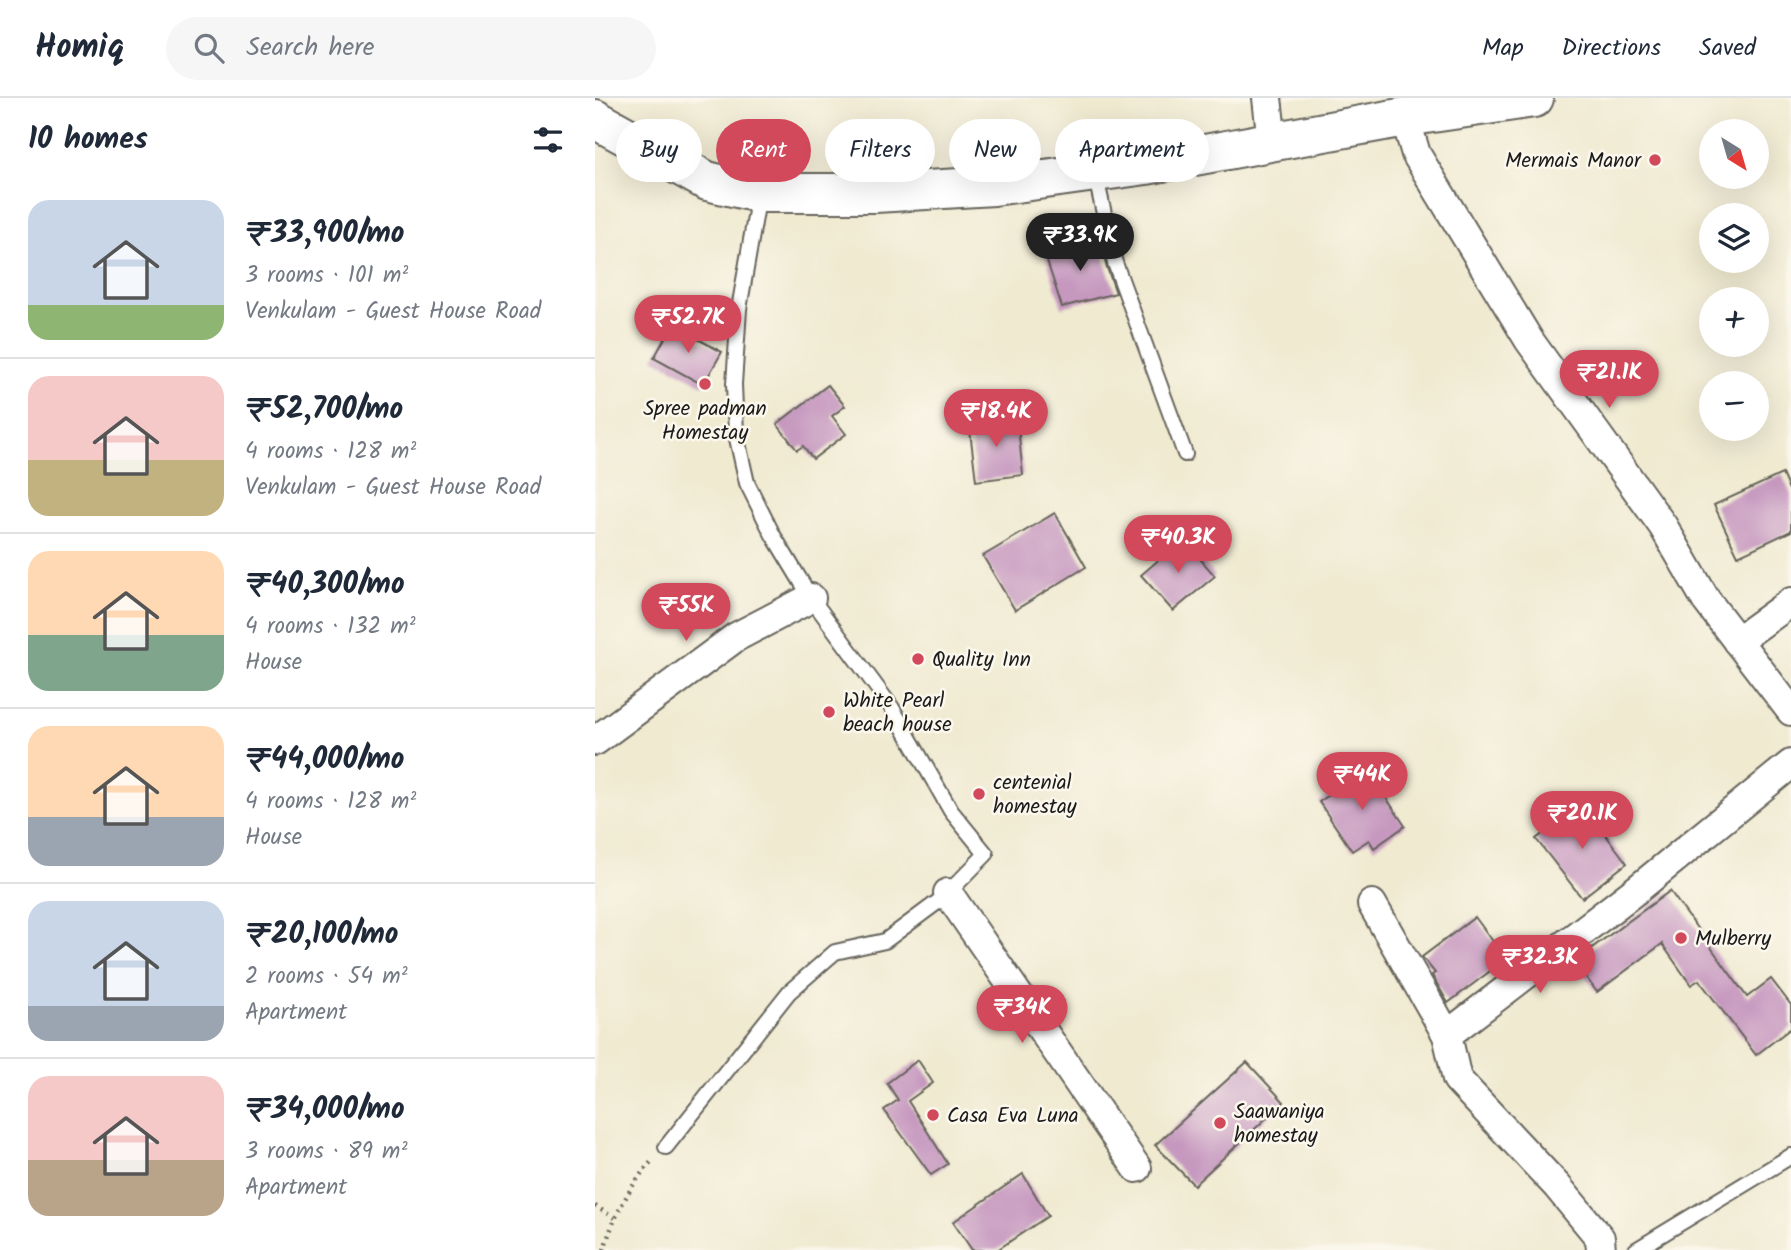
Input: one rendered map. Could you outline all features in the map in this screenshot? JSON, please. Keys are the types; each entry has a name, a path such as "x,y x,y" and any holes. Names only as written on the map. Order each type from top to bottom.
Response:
{"main road":[{"path":"1209,154 1405,117 1534,98"},
{"path":"595,120 707,181 759,193 875,193 994,186 1055,178"}],"street":[{"path":"1267,98 1272,142"},
{"path":"1405,117 1416,154 1529,340 1663,526 1706,600 1791,711"},
{"path":"595,741 736,637 811,598"},
{"path":"1737,641 1791,602"},
{"path":"1447,1035 1640,887 1791,764"},
{"path":"948,893 1137,1168"},
{"path":"1372,904 1447,1035 1457,1079 1557,1186 1600,1238 1601,1250"}],"lane":[{"path":"1097,182 1115,263 1185,454"},
{"path":"666,1147 789,992 835,953 885,941 948,893 986,854 951,811 892,708 811,598 773,535 747,483 736,434 734,384 739,309 759,193"},
{"path":"1636,1250 1791,1156"}],"path":[{"path":"604,1250 608,1233 640,1174 666,1147"},
{"path":"595,1206 616,1219"}],"building":[{"path":"1099,236 1116,293 1062,307 1045,255"},
{"path":"672,325 722,352 703,385 654,358"},
{"path":"828,385 845,406 832,416 846,434 813,459 803,446 797,450 777,424"},
{"path":"1017,417 1023,475 976,481 969,422"},
{"path":"1782,474 1791,494 1791,531 1738,556 1714,505"},
{"path":"1055,513 1086,567 1015,610 983,556"},
{"path":"1183,539 1215,576 1173,611 1141,575"},
{"path":"1367,769 1405,826 1374,848 1369,840 1352,851 1319,802"},
{"path":"1582,804 1627,863 1582,898 1536,839"},
{"path":"1670,891 1747,997 1771,979 1791,1005 1791,1028 1756,1055 1699,980 1691,985 1662,944 1597,992 1574,961"},
{"path":"1475,917 1506,959 1448,1003 1432,975 1435,973 1422,957"},
{"path":"918,1060 933,1083 908,1101 948,1164 931,1175 884,1110 898,1100 887,1083"},
{"name":"Saawaniya homestay","path":"1247,1062 1284,1102 1194,1185 1155,1145"},
{"path":"1023,1174 1048,1216 997,1250 972,1250 953,1222"}],"place":[{"name":"Mermais Manor","path":"1655,160"},
{"name":"Spree padman Homestay","path":"705,384"},
{"name":"Quality Inn","path":"918,659"},
{"name":"White Pearl beach house","path":"829,712"},
{"name":"centenial homestay","path":"979,794"},
{"name":"Mulberry","path":"1681,938"},
{"name":"Casa Eva Luna","path":"933,1115"},
{"name":"Saawaniya homestay","path":"1220,1123"}]}
